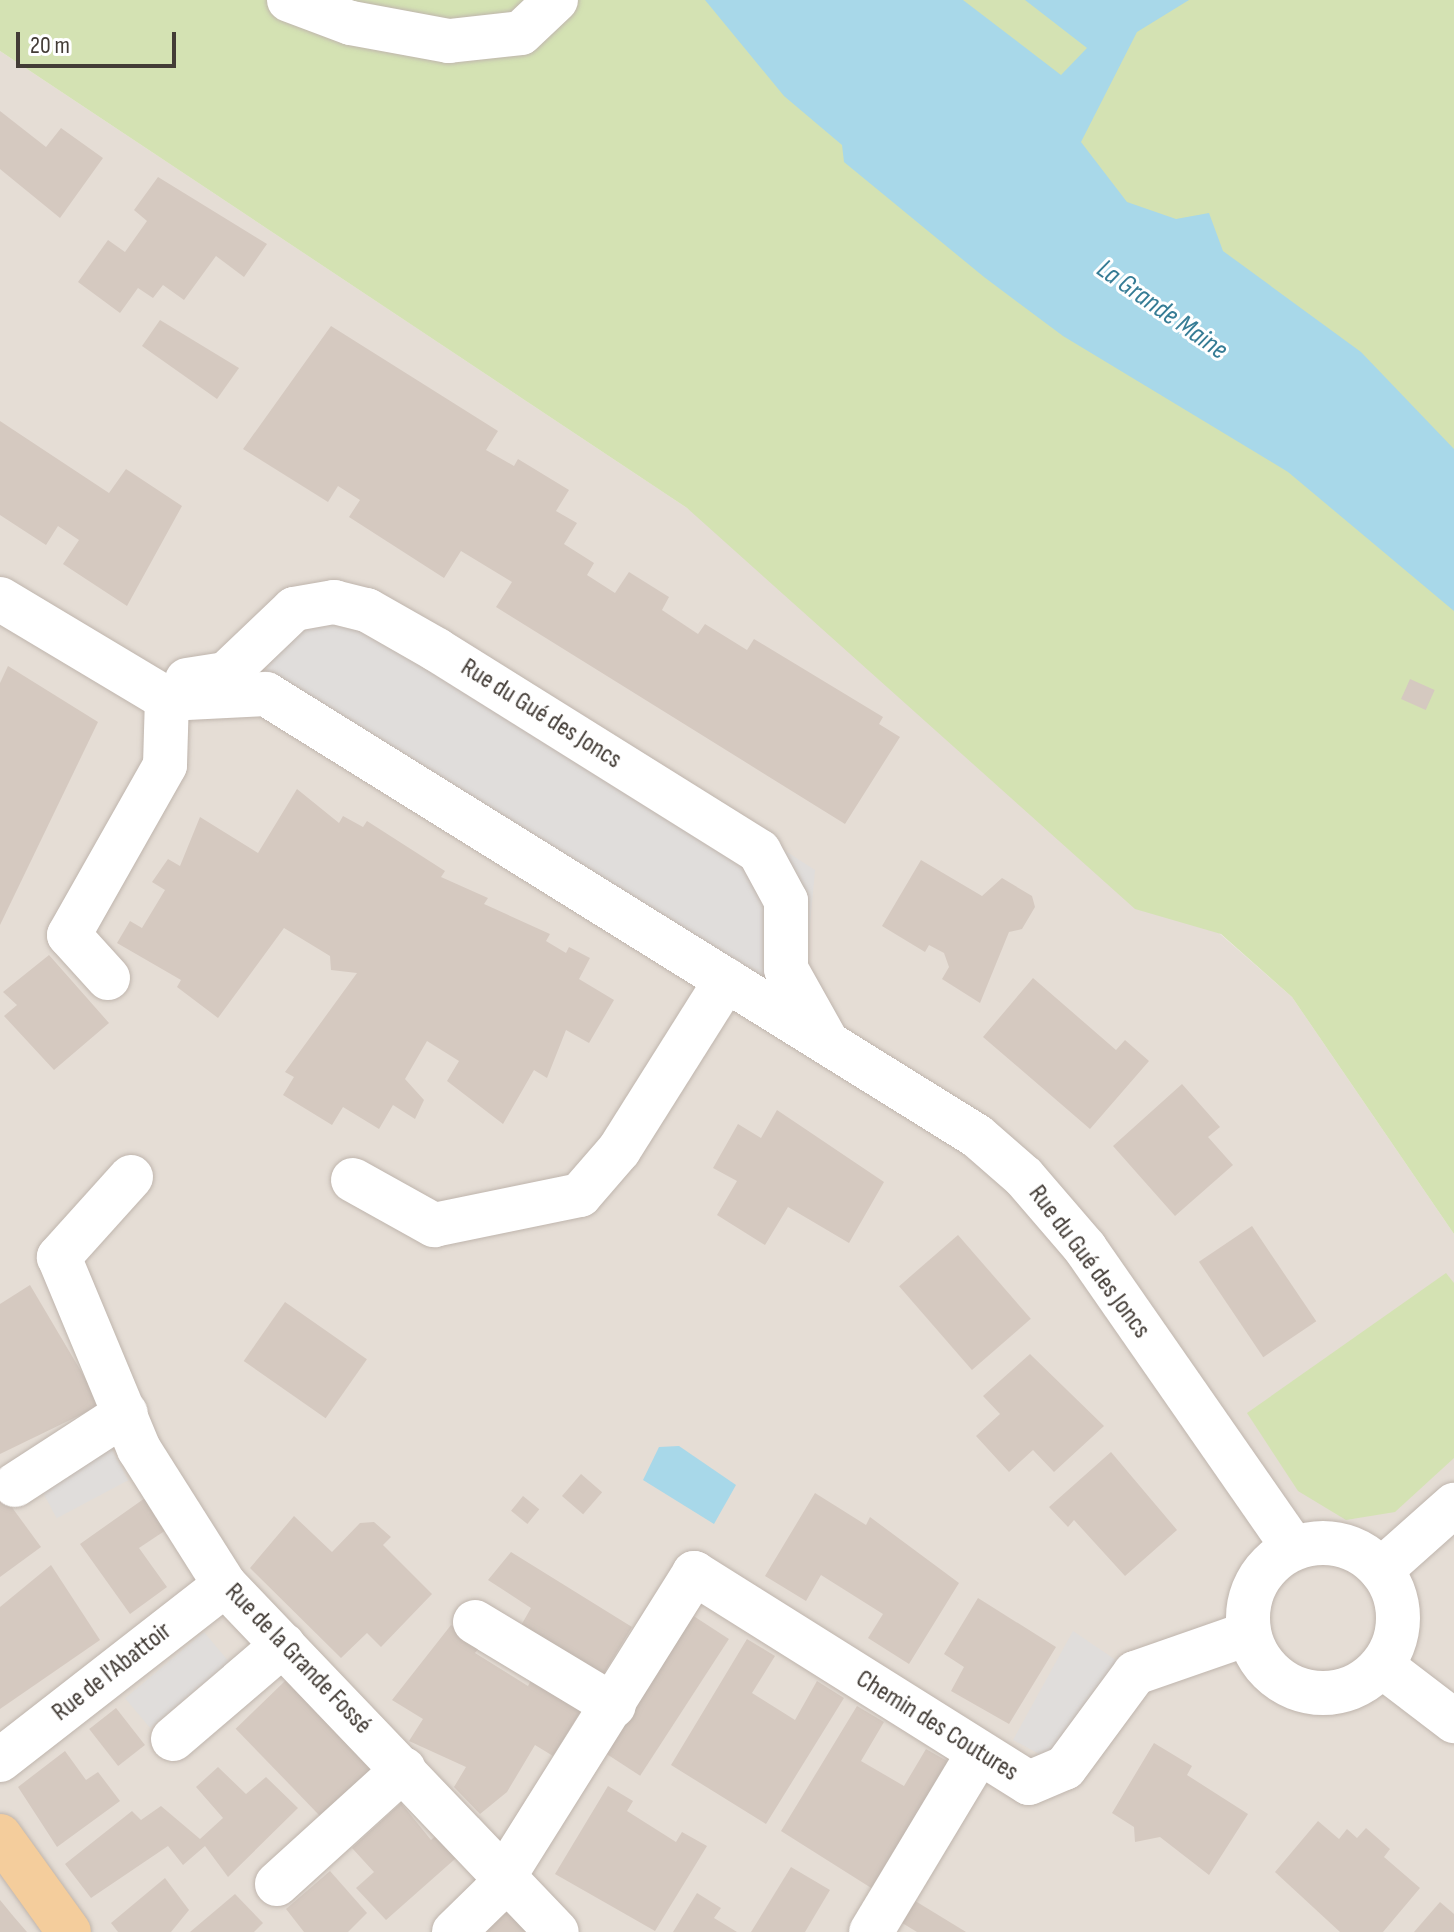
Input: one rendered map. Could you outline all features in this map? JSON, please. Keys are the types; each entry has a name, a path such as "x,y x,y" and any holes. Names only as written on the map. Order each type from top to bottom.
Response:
{"main road":[{"path":"0,1836 69,1932"}],"street":[{"path":"289,0 351,23 449,41 521,33 556,0"},
{"path":"0,599 152,693 165,765 69,935 108,978"},
{"name":"Rue du Gué des Joncs","path":"152,693 226,674 294,609 334,602 367,610 759,851 786,901 786,969 825,1039"},
{"name":"Rue du Gué des Joncs","path":"152,693 266,694 934,1106 1024,1177 1085,1248 1293,1547"},
{"path":"353,1180 434,1225 580,1195 619,1150 726,980"},
{"name":"Rue de la Grande Fossé","path":"131,1177 59,1257 139,1449 225,1585 503,1869 557,1932"},
{"path":"15,1485 126,1413"},
{"path":"1381,1570 1454,1505"},
{"path":"1325,1542 1356,1549 1381,1570 1397,1600 1397,1635 1382,1666 1347,1690 1304,1692 1267,1671 1247,1634 1254,1582 1293,1547 1325,1542"},
{"name":"Chemin des Coutures","path":"614,1706 694,1573 978,1754 1029,1783 1065,1768 1135,1673 1247,1634"},
{"name":"Rue de l'Abattoir","path":"0,1760 225,1585"},
{"path":"454,1932 493,1894 503,1869 614,1706 475,1622"},
{"path":"173,1739 283,1645"},
{"path":"1382,1666 1454,1721"},
{"path":"871,1932 978,1754"},
{"path":"277,1884 404,1769"}],"shaded area":[{"path":"0,51 887,641 1292,997 1454,1234 1454,1932 0,1932"},
{"path":"336,590 559,706 815,870 808,946 764,1001 266,694 270,610"},
{"path":"101,1429 128,1480 57,1518 29,1467"},
{"path":"1073,1631 1135,1673 1065,1768 1013,1740"},
{"path":"204,1632 229,1662 150,1728 125,1698"}],"green space":[{"path":"0,0 1454,0 1454,1234 1292,997 1221,934 1135,909 687,508 0,51"},
{"path":"1446,1273 1454,1283 1454,1458 1395,1512 1346,1520 1298,1491 1247,1413"}],"water":[{"name":"La Grande Maine","path":"705,0 963,0 1061,75 1087,48 1025,0 1189,0 1137,32 1081,142 1127,202 1176,219 1209,213 1223,251 1361,352 1454,449 1454,611 1288,472 1063,336 984,277 844,162 842,145 784,96"},
{"path":"679,1446 736,1485 714,1524 643,1480 659,1447"}],"building":[{"path":"0,111 46,147 61,128 103,158 60,218 0,169"},
{"path":"158,177 267,244 244,277 216,256 184,300 163,285 153,298 138,288 120,313 78,282 108,240 125,252 147,221 134,210"},
{"path":"160,320 239,368 217,399 142,346"},
{"path":"331,326 498,431 486,450 514,466 518,459 569,490 556,511 577,523 564,544 594,563 587,575 615,593 629,572 669,597 662,610 698,634 705,624 747,650 754,639 883,717 879,724 900,737 845,824 496,607 512,582 461,551 444,578 349,517 360,500 338,486 328,502 243,449"},
{"path":"0,421 109,493 126,469 182,506 127,606 63,564 79,540 58,526 46,545 0,515"},
{"path":"8,666 98,722 0,925 0,683"},
{"path":"1410,679 1435,690 1426,710 1401,699"},
{"path":"297,789 339,823 343,816 363,827 367,821 445,871 441,877 488,898 484,904 550,934 546,941 566,953 569,947 590,958 579,979 614,1000 589,1043 566,1030 547,1078 534,1070 503,1124 447,1081 459,1061 427,1041 405,1079 424,1100 415,1119 393,1105 379,1129 343,1107 332,1125 283,1095 294,1077 285,1072 357,973 331,970 330,956 284,928 218,1018 177,987 181,980 117,943 130,921 142,928 165,890 152,882 168,859 180,866 200,817 258,853"},
{"path":"921,860 982,896 1002,878 1032,896 1035,907 1022,929 1009,932 980,1003 942,979 949,967 944,953 929,945 925,952 882,926"},
{"path":"49,955 109,1023 54,1070 4,1016 17,1005 3,992"},
{"path":"1033,978 1116,1050 1125,1040 1149,1061 1090,1129 983,1037"},
{"path":"1182,1084 1220,1127 1208,1137 1233,1165 1175,1216 1113,1146"},
{"path":"777,1110 884,1182 849,1243 788,1207 765,1245 717,1215 737,1181 713,1168 738,1124 761,1138"},
{"path":"1252,1226 1316,1321 1263,1357 1199,1262"},
{"path":"958,1235 1031,1319 972,1370 899,1286"},
{"path":"30,1285 101,1405 0,1454 0,1304"},
{"path":"285,1302 367,1359 326,1418 244,1361"},
{"path":"1030,1354 1104,1426 1054,1472 1033,1450 1009,1472 976,1436 1000,1414 983,1396"},
{"path":"1111,1452 1177,1530 1125,1576 1074,1520 1068,1527 1049,1507"},
{"path":"581,1474 602,1492 583,1514 562,1496"},
{"path":"0,1491 41,1547 0,1577"},
{"path":"815,1493 866,1525 870,1517 959,1583 909,1664 868,1638 883,1614 821,1575 806,1601 765,1576"},
{"path":"523,1496 539,1509 527,1524 511,1511"},
{"path":"145,1498 166,1530 139,1548 167,1587 130,1614 80,1544"},
{"path":"294,1516 332,1552 360,1523 374,1522 391,1537 383,1545 432,1594 381,1647 367,1633 341,1658 250,1568"},
{"path":"511,1552 632,1627 600,1680 519,1629 531,1608 488,1580"},
{"path":"51,1565 100,1640 0,1709 0,1607"},
{"path":"978,1598 1056,1647 1009,1724 951,1691 964,1667 944,1654"},
{"path":"692,1615 729,1639 640,1776 603,1752"},
{"path":"451,1625 482,1644 475,1653 528,1686 534,1675 584,1706 553,1756 535,1745 507,1792 480,1814 454,1787 466,1767 409,1741 423,1719 392,1700"},
{"path":"747,1639 775,1656 752,1693 795,1720 817,1681 844,1698 766,1824 671,1765"},
{"path":"286,1680 380,1778 330,1826 236,1729"},
{"path":"857,1706 884,1722 861,1761 904,1786 926,1749 954,1765 876,1891 781,1831"},
{"path":"116,1708 145,1745 118,1766 89,1729"},
{"path":"1154,1743 1192,1766 1187,1775 1248,1814 1209,1875 1160,1837 1135,1842 1134,1827 1112,1813"},
{"path":"65,1751 86,1780 98,1772 120,1801 57,1847 18,1787"},
{"path":"218,1767 246,1794 266,1777 298,1808 228,1877 205,1846 183,1865 168,1846 91,1898 65,1864 132,1811 141,1820 161,1806 200,1839 223,1818 196,1787"},
{"path":"608,1786 633,1801 627,1811 676,1842 682,1832 707,1846 655,1931 555,1874"},
{"path":"401,1803 431,1840 443,1829 464,1851 386,1920 356,1888 374,1872 352,1848"},
{"path":"1318,1821 1339,1839 1347,1829 1357,1838 1366,1828 1390,1849 1384,1857 1420,1888 1383,1932 1340,1932 1275,1872"},
{"path":"791,1867 830,1890 805,1932 751,1932"},
{"path":"330,1871 367,1913 348,1932 304,1932 286,1909"},
{"path":"165,1878 189,1910 171,1932 118,1932 111,1923"},
{"path":"697,1893 721,1908 714,1918 737,1932 673,1932"},
{"path":"235,1894 263,1923 254,1932 190,1932"},
{"path":"912,1899 966,1932 917,1932 899,1921"},
{"path":"0,1900 14,1917 27,1932 0,1932"},
{"path":"1440,1902 1454,1914 1454,1932 1414,1932"},
{"path":"512,1903 539,1932 480,1932"}]}
